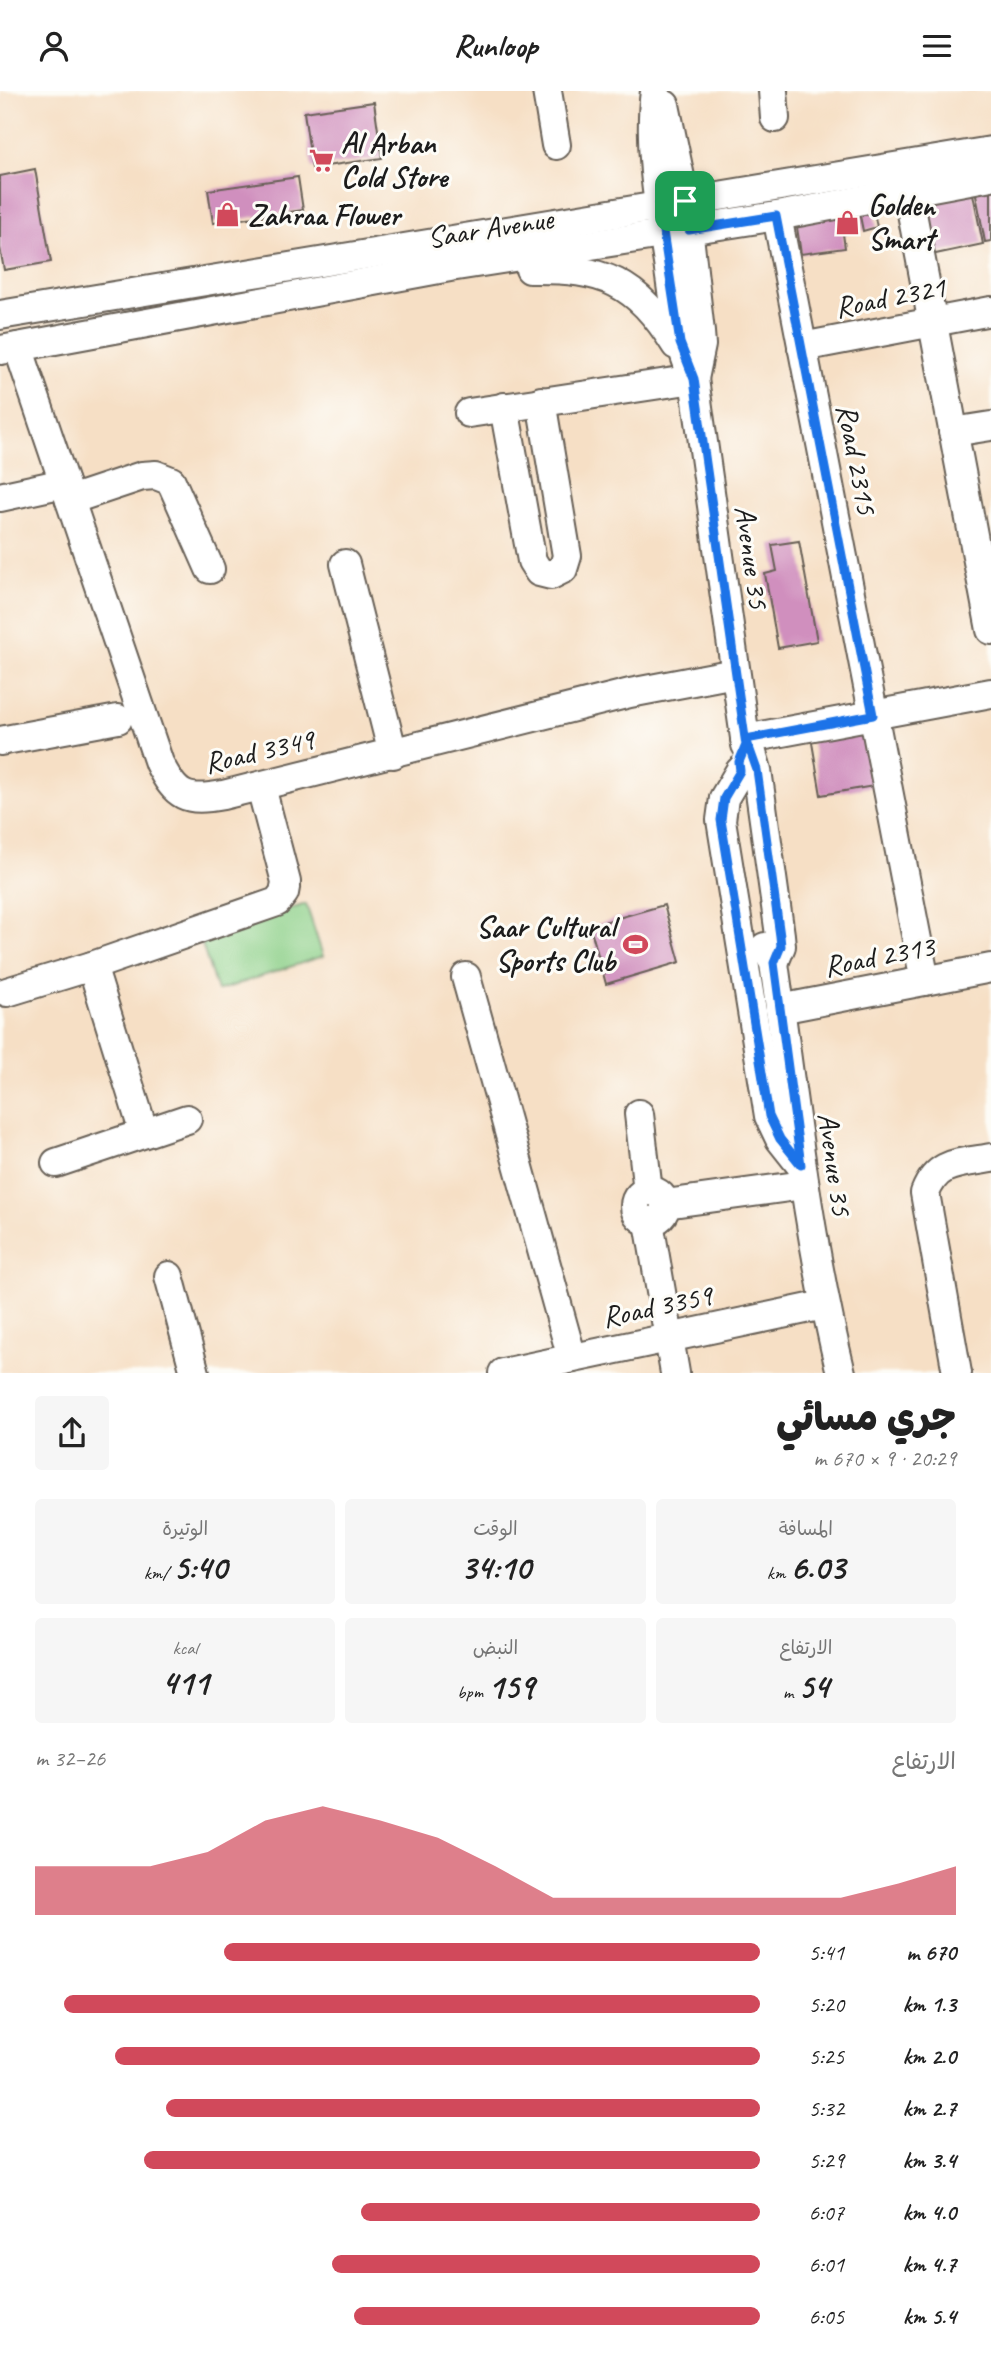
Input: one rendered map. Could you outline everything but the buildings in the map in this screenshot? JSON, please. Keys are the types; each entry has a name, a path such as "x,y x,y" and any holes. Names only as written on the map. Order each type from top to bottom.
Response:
{"street":[{"path":"547,91 556,145"},
{"name":"Avenue 35","path":"656,91 668,114 676,232 701,345 689,369 735,674 744,752 752,753 757,770 780,936 781,946 774,963 802,1175 824,1305 841,1373"},
{"name":"Saar Avenue","path":"0,314 991,151"},
{"name":"Saar Avenue","path":"9,348 450,267 776,216 991,176"},
{"path":"908,191 953,432 984,555 991,630"},
{"name":"Road 2315","path":"776,216 925,981"},
{"path":"450,267 563,268 597,275 624,287 642,301 665,328 689,369 541,401 469,412"},
{"name":"Road 2321","path":"802,348 991,311"},
{"name":"Road 3349","path":"9,348 67,492 159,763 169,783 185,796 200,800 261,787 630,693 735,674"},
{"path":"505,407 532,561 539,572 551,575 563,569 566,556 541,401"},
{"path":"953,432 991,426"},
{"path":"0,497 67,492 156,475 171,481 210,569"},
{"path":"345,564 393,754"},
{"path":"654,1206 802,1175 769,1116 721,820 724,798 744,752 873,715 991,693"},
{"path":"0,741 118,719"},
{"path":"7,992 92,967 277,902 284,893 286,882 261,787"},
{"path":"92,967 144,1133"},
{"name":"Road 2313","path":"780,1009 991,968"},
{"path":"466,977 572,1358"},
{"path":"639,1114 654,1206 668,1338 675,1373"},
{"path":"56,1163 187,1119"},
{"path":"957,1373 925,1193 931,1178 943,1168 991,1158"},
{"path":"169,1276 195,1373"},
{"name":"Road 3359","path":"503,1373 824,1305"}],"green space":[{"path":"306,904 323,956 217,991 200,938"}],"place":[{"name":"Al Arban Cold Store","path":"321,160"},
{"name":"Zahraa Flower","path":"228,215"},
{"name":"Golden Smart","path":"848,222"},
{"name":"Saar Cultural Sports Club","path":"635,944"}],"route":[{"path":"685,201 689,230 776,216 873,715 746,739 757,770 780,936 779,955 774,963 801,1165 780,1139 769,1116 721,820 724,798 740,771 741,753 746,745 694,379 680,343 659,205 685,201"}]}
